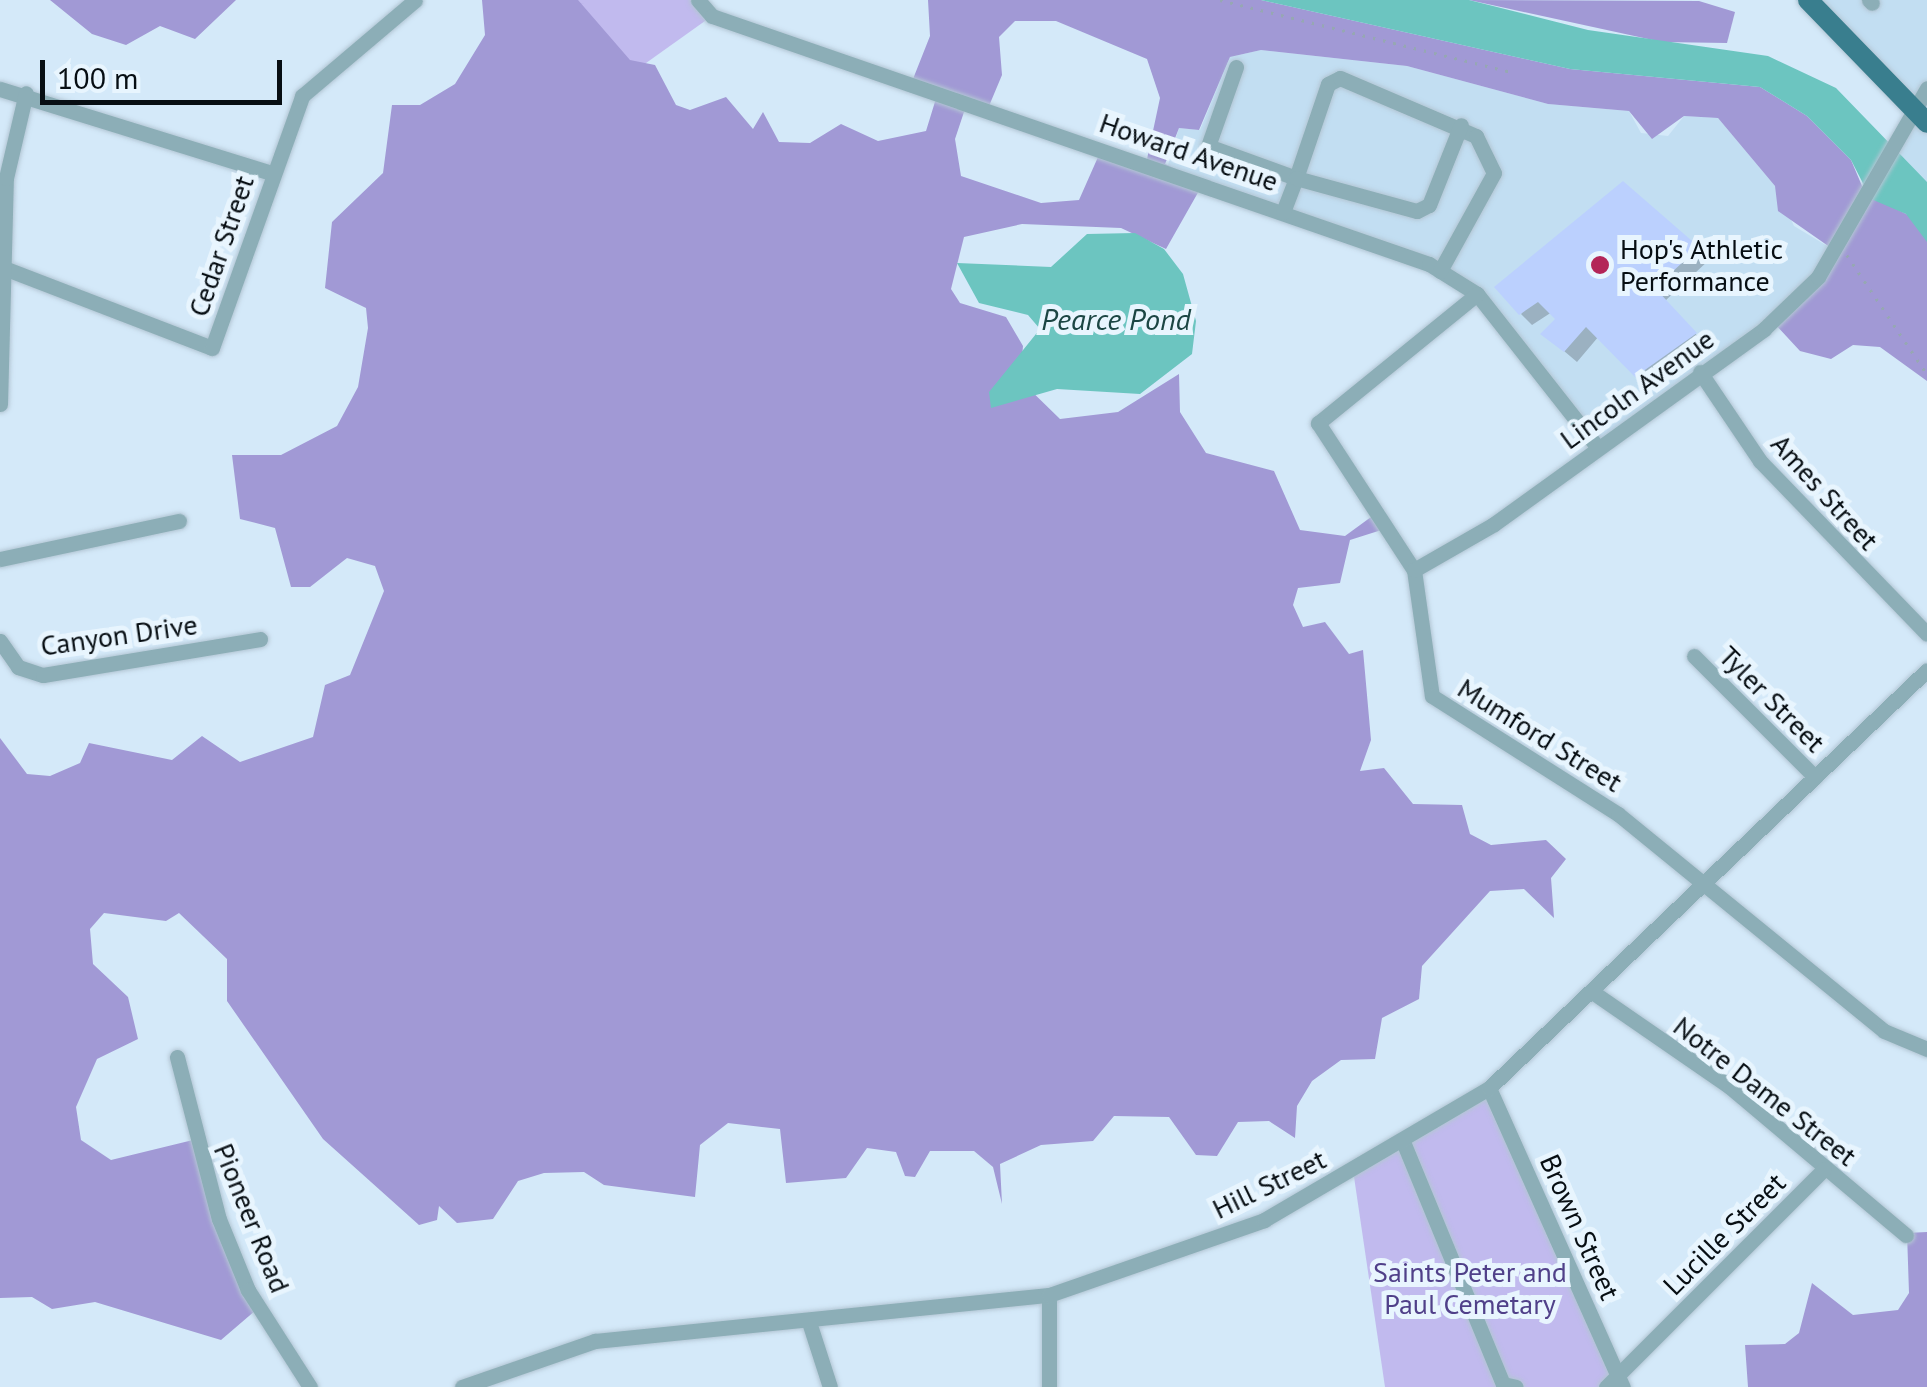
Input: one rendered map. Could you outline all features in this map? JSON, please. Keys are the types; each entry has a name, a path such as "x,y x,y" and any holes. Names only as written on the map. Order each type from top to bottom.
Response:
{"main road":[{"path":"1808,0 1915,120"}],"street":[{"name":"Cedar Street","path":"9,270 212,348 302,96 414,0"},
{"name":"Howard Avenue","path":"700,0 712,16 1283,212 1440,271 1477,294 1598,448"},
{"path":"1236,67 1208,146 1296,178 1417,211 1430,205 1461,124"},
{"path":"1283,212 1328,84 1340,78 1461,124 1494,157 1494,173 1440,271"},
{"name":"Lincoln Avenue","path":"1414,570 1598,448 1764,329 1840,243 1915,120 1927,88"},
{"path":"0,89 26,93 272,173"},
{"path":"0,404 9,270 6,178 26,93"},
{"name":"Mumford Street","path":"1477,294 1318,423 1414,570 1432,696 1618,814 1698,887 1884,1030 1927,1050"},
{"name":"Ames Street","path":"1700,372 1760,461 1927,634"},
{"path":"0,559 178,521"},
{"name":"Canyon Drive","path":"0,644 18,667 43,675 260,639"},
{"name":"Tyler Street","path":"1694,656 1815,777"},
{"name":"Hill Street","path":"462,1387 595,1341 1049,1295 1264,1220 1404,1144 1489,1088 1927,670"},
{"name":"Notre Dame Street","path":"1590,991 1730,1087 1824,1170 1906,1235"},
{"name":"Pioneer Road","path":"177,1057 218,1219 248,1290 310,1387"},
{"name":"Brown Street","path":"1489,1088 1616,1385"},
{"path":"1404,1144 1503,1384 1516,1387"},
{"name":"Lucille Street","path":"1616,1385 1824,1170"},
{"path":"1049,1295 1049,1387"},
{"path":"809,1322 830,1387"}],"path":[{"path":"1220,0 1510,72"},
{"path":"1840,243 1927,374"}],"shaded area":[{"path":"50,0 236,0 195,39 160,26 126,45 92,34"},
{"path":"482,0 578,0 630,60 655,65 676,105 690,110 726,97 753,129 763,112 779,142 810,143 841,124 878,141 926,131 938,92 913,79 930,36 928,0 1261,0 1570,69 1760,87 1807,116 1851,160 1865,193 1910,216 1927,240 1927,381 1880,347 1853,345 1831,359 1800,351 1773,322 1834,250 1778,211 1775,186 1718,118 1684,116 1652,139 1629,111 1548,104 1407,66 1261,50 1230,57 1199,130 1179,128 1165,164 1204,182 1166,249 1121,228 1022,224 964,237 951,289 960,303 1006,317 1023,346 1020,380 1060,419 1118,412 1179,374 1180,412 1206,453 1274,471 1300,530 1345,536 1382,509 1394,526 1350,540 1340,583 1298,588 1293,605 1303,627 1325,622 1349,654 1363,650 1371,740 1360,771 1384,768 1413,804 1462,805 1470,834 1491,845 1546,840 1566,859 1551,878 1554,918 1524,889 1490,891 1422,966 1419,999 1382,1018 1375,1059 1341,1060 1312,1081 1297,1106 1295,1138 1269,1121 1238,1122 1217,1156 1196,1155 1169,1117 1114,1116 1093,1141 1041,1145 1000,1164 1002,1204 993,1167 974,1151 930,1151 915,1177 905,1176 896,1152 867,1148 846,1178 786,1183 780,1129 728,1123 700,1145 695,1197 604,1185 584,1172 544,1173 518,1181 493,1219 457,1223 439,1206 437,1220 419,1225 323,1139 227,1001 227,959 179,913 166,921 104,913 90,929 93,964 128,997 138,1039 97,1059 76,1107 81,1140 111,1160 193,1140 256,1310 221,1340 95,1302 52,1309 32,1297 0,1298 0,738 27,774 50,776 80,763 89,743 172,760 202,736 240,762 313,737 325,685 350,675 384,591 375,566 347,558 310,587 291,587 275,528 240,519 232,455 281,455 337,426 358,387 368,328 366,308 325,288 332,222 383,173 392,105 420,105 455,84 485,35","holes":["1015,21 1056,21 1147,59 1160,98 1147,159 1102,148 1079,200 1041,203 961,176 955,139 967,103 989,106 1002,75 999,37"]},
{"path":"1469,0 1699,1 1735,12 1727,43 1662,42"},
{"path":"1795,0 1927,0 1927,182 1894,151 1911,121 1877,67"},
{"path":"1261,50 1407,66 1548,104 1629,111 1641,133 1668,136 1684,116 1718,118 1775,186 1794,226 1834,250 1816,281 1598,444 1526,351 1433,263 1167,168 1179,128 1200,130 1230,57"},
{"path":"1927,1232 1927,1387 1748,1387 1745,1345 1785,1344 1799,1333 1812,1283 1853,1315 1898,1310 1909,1293 1907,1233"}],"green space":[{"path":"563,0 699,0 712,16 625,78"},
{"name":"Saints Peter and Paul Cemetary","path":"1489,1088 1623,1387 1385,1387 1353,1170"}],"water":[{"path":"1261,0 1469,0 1588,30 1768,56 1836,88 1927,182 1927,242 1906,214 1871,199 1851,160 1807,116 1760,87 1570,69"},
{"name":"Pearce Pond","path":"1135,233 1164,249 1183,274 1196,321 1192,354 1140,394 1057,389 991,408 989,392 1040,329 1028,315 979,303 957,263 1051,267 1087,234"}],"building":[{"name":"Hop's Athletic Performance","path":"1623,181 1699,247 1655,288 1697,333 1635,377 1586,327 1564,352 1540,334 1555,319 1538,302 1519,315 1494,287"}],"place":[{"name":"Hop's Athletic Performance","path":"1600,265"}]}
